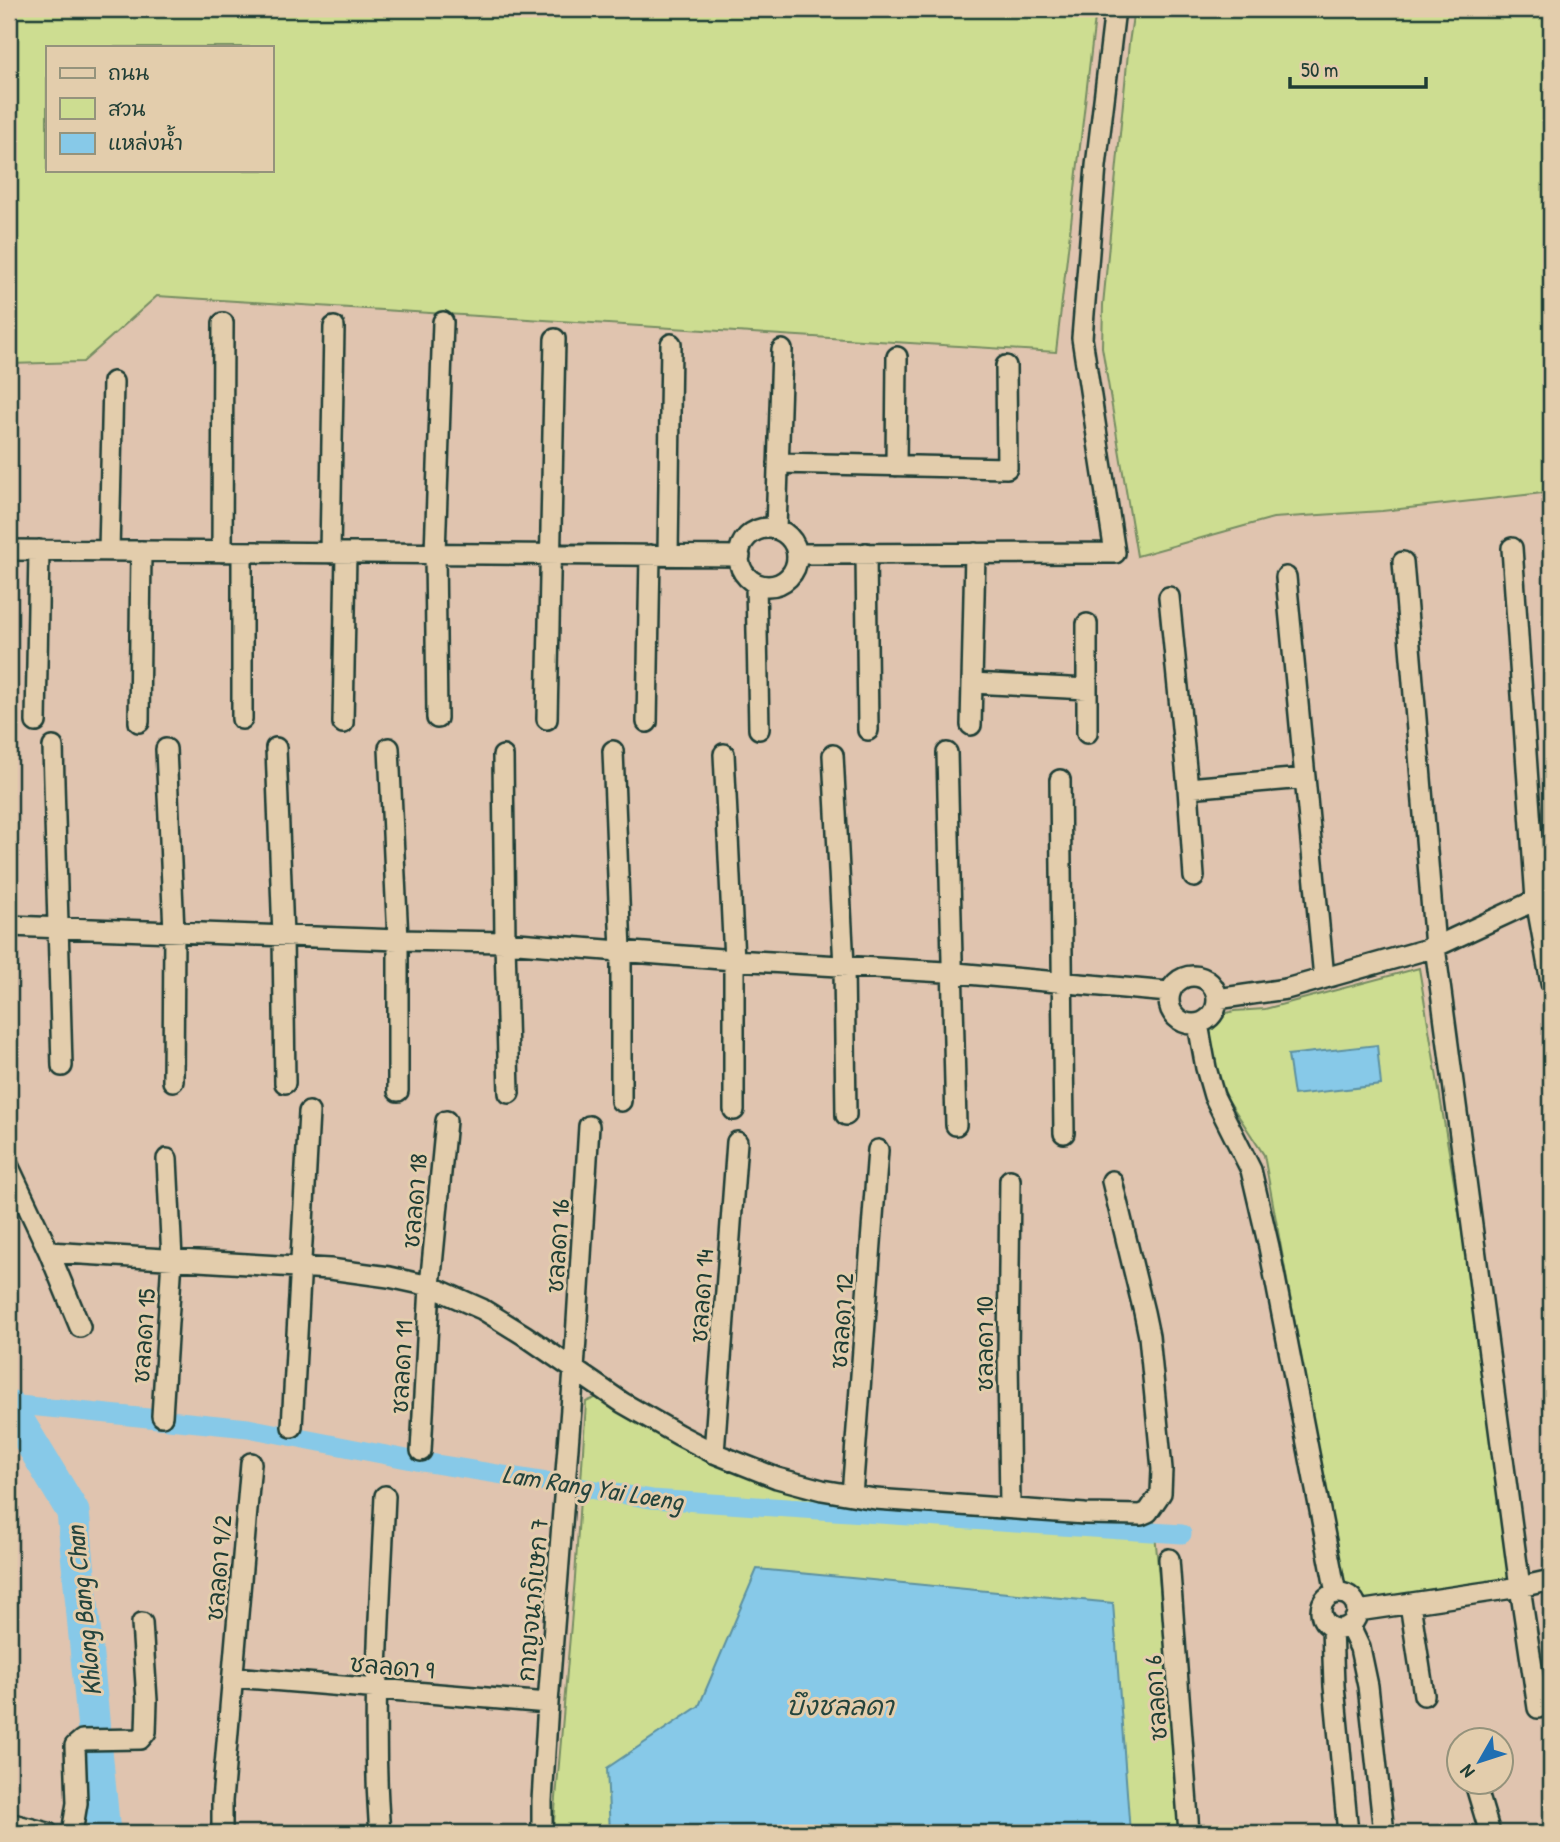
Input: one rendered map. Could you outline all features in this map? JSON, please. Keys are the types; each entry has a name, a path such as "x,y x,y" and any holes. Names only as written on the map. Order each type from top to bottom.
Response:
{"street":[{"path":"797,554 1115,553 1082,338 1096,166 1115,9"},
{"path":"437,719 435,553 443,322"},
{"path":"222,552 223,323"},
{"path":"334,327 343,723"},
{"path":"547,719 555,339"},
{"path":"647,722 671,344"},
{"path":"776,529 782,350"},
{"path":"897,357 897,466"},
{"path":"778,463 1007,468 1006,366"},
{"path":"109,551 113,382"},
{"path":"776,529 785,533 797,554 792,575 776,585 756,584 742,570 740,556 743,542 758,530 776,529"},
{"path":"1512,548 1544,896 1541,919 1551,983"},
{"path":"9,550 740,556"},
{"path":"36,722 39,550"},
{"path":"139,722 141,551"},
{"path":"242,552 242,719"},
{"path":"866,553 868,730"},
{"path":"971,725 975,553"},
{"path":"1403,562 1435,947 1538,1708"},
{"path":"1286,577 1324,978"},
{"path":"756,584 759,729"},
{"path":"1169,597 1194,877"},
{"path":"1087,624 1087,733"},
{"path":"972,683 1087,689"},
{"path":"53,747 62,1066"},
{"path":"389,747 398,940 398,1091"},
{"path":"276,748 285,1083"},
{"path":"166,749 174,931 173,1081"},
{"path":"613,751 621,951 621,1101"},
{"path":"947,753 956,1125"},
{"path":"724,754 734,960 734,1110"},
{"path":"833,755 844,966 846,1115"},
{"path":"502,756 509,1093"},
{"path":"1188,788 1304,778"},
{"path":"1060,780 1064,1133"},
{"path":"1217,999 1286,989 1435,947 1544,896"},
{"path":"9,926 505,942 734,960 954,973 1169,992"},
{"path":"1194,975 1204,978 1212,985 1217,999 1214,1013 1199,1024 1186,1023 1175,1016 1169,1005 1169,992 1183,977 1194,975"},
{"path":"1199,1024 1206,1068 1214,1096 1251,1170 1336,1593"},
{"path":"292,1427 309,1112"},
{"name":"ชลลดา 18","path":"430,1286 446,1121"},
{"name":"ชลลดา 16","path":"574,1370 589,1126"},
{"name":"ชลลดา 14","path":"714,1453 737,1142"},
{"name":"ชลลดา 12","path":"852,1495 878,1150"},
{"name":"ชลลดา 15","path":"162,1416 172,1259 167,1158"},
{"path":"9,1167 80,1326"},
{"name":"ชลลดา 10","path":"1010,1180 1010,1508"},
{"path":"49,1252 300,1267 389,1277 430,1286 482,1309 623,1403 679,1435 714,1453 777,1478 822,1490 875,1499 1085,1514 1141,1515 1149,1512 1161,1493 1162,1469 1149,1336 1112,1181"},
{"name":"ชลลดา 11","path":"421,1451 430,1286"},
{"name":"กาญจนาภิเษก 7","path":"542,1833 548,1703 574,1370"},
{"name":"ชลลดา 9/2","path":"222,1833 222,1801 251,1463"},
{"path":"380,1833 376,1785 376,1689 385,1496"},
{"name":"ชลลดา 6","path":"1169,1559 1189,1833"},
{"path":"1348,1833 1334,1686 1347,1622 1354,1601 1341,1593 1325,1600 1322,1606 1323,1619 1347,1622 1410,1604 1551,1580"},
{"path":"1410,1604 1424,1695"},
{"path":"1347,1622 1360,1648 1368,1686 1384,1833"},
{"path":"72,1833 77,1803 75,1746 82,1740 141,1739 146,1732 142,1623"},
{"name":"ชลลดา 9","path":"233,1677 548,1703"},
{"path":"1479,1797 1490,1833"},
{"path":"9,1823 48,1833"}],"green space":[{"path":"9,9 1096,9 1056,352 157,296 83,362 9,364"},
{"path":"1134,9 1551,9 1551,492 1382,511 1273,518 1137,556 1102,347 1103,305"},
{"path":"1419,968 1520,1587 1365,1601 1355,1589 1343,1585 1264,1155 1228,1100 1202,1038 1216,1016 1234,1011 1265,1009"},
{"path":"597,1397 704,1452 804,1497 925,1518 1154,1522 1182,1833 553,1833 575,1578 586,1402"}],"water":[{"path":"1377,1045 1381,1085 1294,1095 1288,1055"},
{"name":"บึงชลลดา","path":"757,1569 1113,1603 1130,1833 610,1833 607,1768 699,1706"}],"waterway":[{"name":"Lam Rang Yai Loeng","path":"9,1404 248,1428 417,1461 652,1499 1182,1534"},
{"name":"Khlong Bang Chan","path":"9,1406 73,1512 104,1833"}]}
